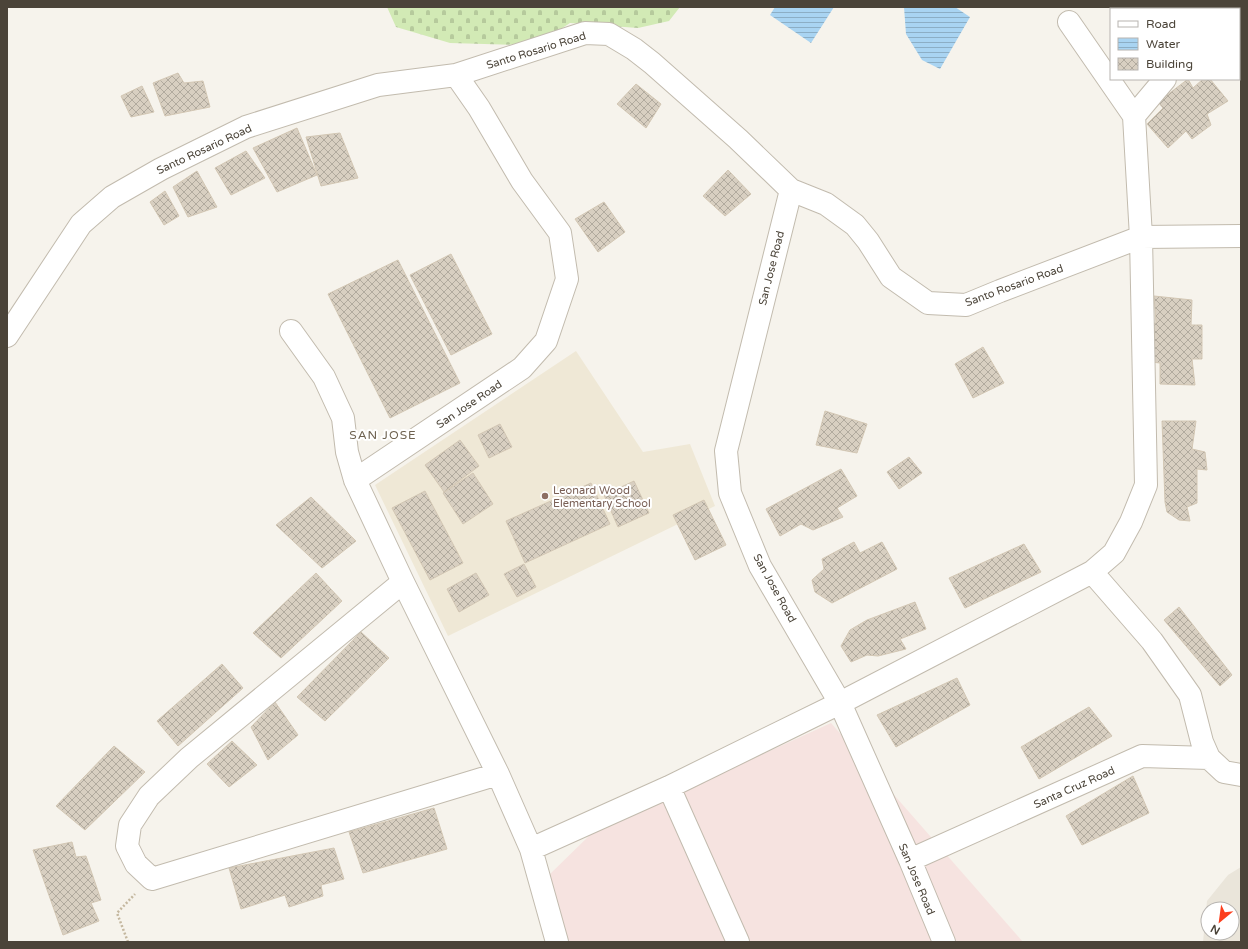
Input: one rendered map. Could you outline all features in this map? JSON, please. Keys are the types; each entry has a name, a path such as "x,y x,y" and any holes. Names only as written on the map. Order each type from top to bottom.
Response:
{"street":[{"path":"531,849 669,787 840,702 1092,572 1114,553 1131,522 1146,485 1141,237 1134,116 1069,22"},
{"name":"Santo Rosario Road","path":"7,336 81,224 112,197 161,169 246,127 378,85 456,75 584,33 609,34 634,49 652,63 738,139 791,190 826,204 855,224 891,277 928,303 966,305 1141,237"},
{"name":"San Jose Road","path":"355,480 522,368 546,341 567,279 560,233 522,181 479,108 456,75"},
{"path":"1134,116 1164,80"},
{"name":"San Jose Road","path":"791,190 726,451 730,492 760,566 840,702 910,860 944,942"},
{"path":"1141,237 1241,236"},
{"path":"290,331 324,377 344,418 347,452 355,480 403,582 498,774 531,849 557,942"},
{"path":"1092,572 1152,641 1190,695 1202,742 1209,758 1224,772 1241,775"},
{"path":"403,582 189,758 149,796 130,825 127,846 136,864 152,879 498,774"},
{"name":"Santa Cruz Road","path":"910,860 1142,756 1209,758"},
{"path":"669,787 738,942"}],"path":[{"path":"128,942 117,913 152,879"}],"shaded area":[{"name":"Leonard Wood Elementary School","path":"576,351 643,452 690,444 715,506 448,636 375,485"},
{"path":"831,723 1023,942 567,942 549,875 594,831"},
{"path":"1241,867 1241,942 1203,942 1240,941 1240,901 1207,901 1228,875"}],"green space":[{"path":"387,7 680,7 669,21 638,28 570,23 547,38 522,45 450,43 396,27"}],"water":[{"path":"775,7 834,7 811,43 770,15"},
{"path":"904,7 955,7 970,17 940,69 922,60 906,34"}],"building":[{"path":"178,73 184,83 203,81 210,107 165,116 153,83"},
{"path":"1187,80 1189,80 1193,88 1202,80 1211,80 1228,101 1207,114 1211,125 1192,139 1186,131 1168,148 1147,124 1163,108 1158,102"},
{"path":"636,84 661,104 646,128 617,104"},
{"path":"142,86 154,112 131,117 121,96"},
{"path":"297,128 317,175 277,192 253,148"},
{"path":"340,133 358,178 321,186 306,137"},
{"path":"246,151 265,178 231,195 215,168"},
{"path":"728,170 751,194 725,216 703,196"},
{"path":"197,171 217,207 188,217 173,187"},
{"path":"165,191 179,216 164,225 150,202"},
{"path":"604,202 625,232 598,252 575,219"},
{"path":"451,254 492,334 451,355 410,275"},
{"path":"398,260 460,383 390,418 328,294"},
{"path":"1154,296 1192,300 1191,325 1202,325 1202,359 1192,359 1195,385 1160,384 1160,363 1151,362 1149,324 1156,323"},
{"path":"983,347 1004,383 973,398 955,364"},
{"path":"825,411 867,424 857,453 816,445"},
{"path":"1162,421 1196,421 1192,449 1205,452 1207,470 1197,469 1197,503 1187,507 1190,521 1179,520 1167,512 1165,502"},
{"path":"500,424 512,447 489,458 478,435"},
{"path":"460,440 479,466 444,492 425,465"},
{"path":"909,457 922,473 899,489 887,472"},
{"path":"841,469 857,496 837,508 843,517 813,530 801,524 780,536 766,509"},
{"path":"473,473 493,504 463,524 443,493"},
{"path":"634,481 649,513 618,527 604,495"},
{"path":"591,483 610,524 525,563 506,521"},
{"path":"425,491 463,563 430,580 392,508"},
{"path":"311,497 356,541 322,568 276,525"},
{"path":"704,500 726,545 695,560 673,515"},
{"path":"854,542 860,553 882,542 897,569 832,603 815,592 812,580 824,569 822,559"},
{"path":"1024,544 1041,572 965,608 949,578"},
{"path":"524,564 536,587 517,597 504,574"},
{"path":"316,573 342,601 281,658 253,633"},
{"path":"476,573 489,595 459,612 447,589"},
{"path":"915,602 926,629 900,639 906,649 878,656 867,655 851,662 841,646 850,630 867,620"},
{"path":"1179,607 1232,675 1220,686 1164,620"},
{"path":"361,632 389,658 325,721 297,697"},
{"path":"222,664 243,688 178,746 157,721"},
{"path":"957,678 970,705 896,747 877,715"},
{"path":"275,702 298,735 268,760 251,727"},
{"path":"1089,707 1112,736 1039,779 1021,747"},
{"path":"232,741 257,765 229,787 207,764"},
{"path":"114,746 145,772 85,830 56,806"},
{"path":"1133,776 1149,813 1082,845 1066,816"},
{"path":"434,808 447,849 363,873 349,832"},
{"path":"72,842 76,857 86,856 101,900 91,903 99,921 63,935 33,850"},
{"path":"334,848 344,879 321,885 323,896 289,907 285,895 241,909 229,868"}],"place":[{"name":"Leonard Wood Elementary School","path":"545,496"}],"district":[{"name":"SAN JOSE","path":"383,435"}]}
